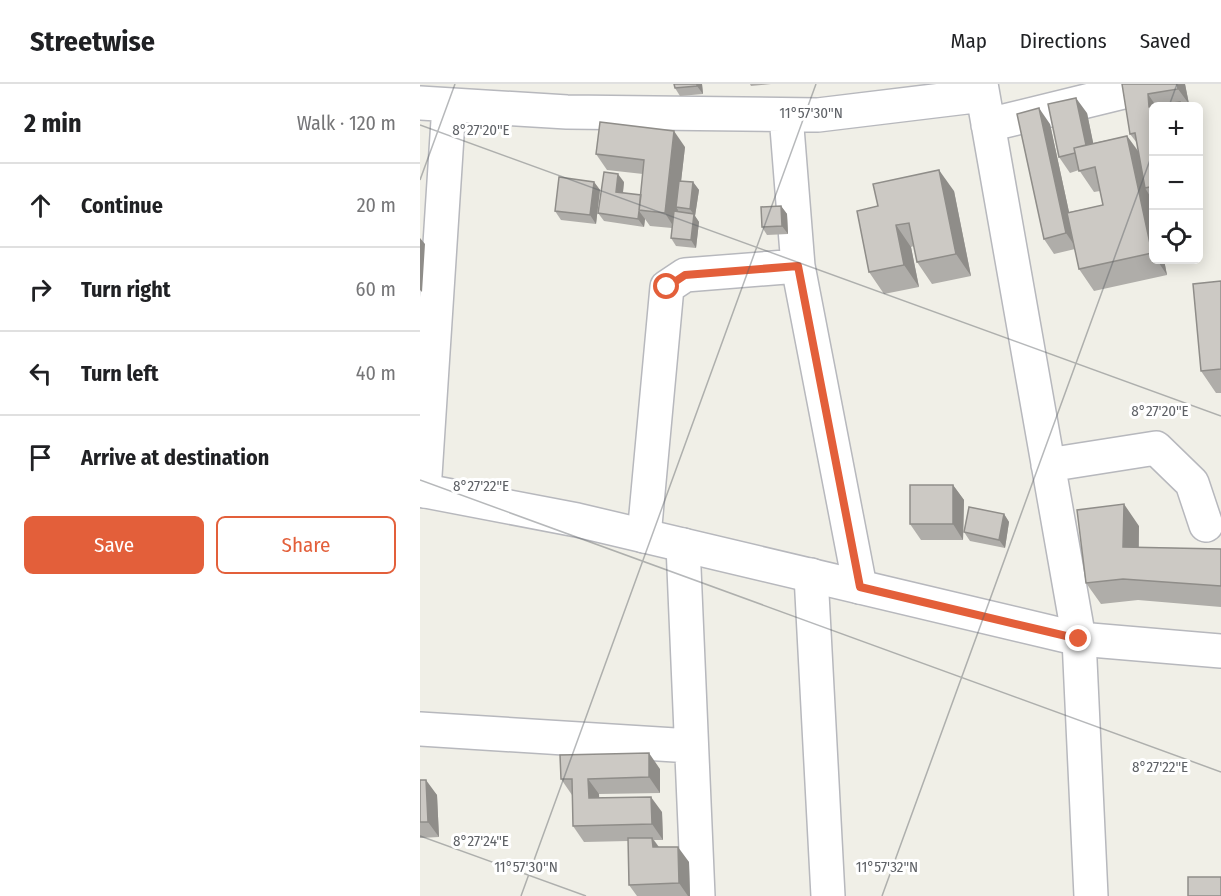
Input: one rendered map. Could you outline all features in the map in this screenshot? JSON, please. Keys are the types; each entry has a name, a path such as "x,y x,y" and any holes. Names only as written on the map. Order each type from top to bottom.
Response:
{"street":[{"path":"1156,84 818,115 786,115 661,98 567,112 434,104 422,491 577,520 1079,639 1221,651"},
{"path":"984,101 1079,639 1092,896"},
{"path":"786,115 798,266 860,587"},
{"path":"644,536 667,287 685,275 798,266"},
{"path":"1048,465 1156,448 1192,483 1206,525"},
{"path":"683,545 698,896"},
{"path":"811,575 828,896"},
{"path":"420,729 691,746"}],"building":[{"path":"674,84 697,84 697,86 675,88"},
{"path":"1122,84 1177,84 1178,89 1148,94 1149,187 1145,188 1135,133 1130,134"},
{"path":"1076,98 1086,145 1074,148 1075,153 1059,157 1048,104"},
{"path":"1039,108 1066,233 1044,239 1017,114"},
{"path":"600,122 674,131 665,213 639,210 644,160 596,154"},
{"path":"1127,136 1149,239 1149,254 1079,269 1067,213 1103,205 1095,167 1079,171 1074,148"},
{"path":"939,170 956,254 917,262 909,223 896,225 904,265 869,272 857,211 878,206 873,184"},
{"path":"604,172 618,174 616,192 641,195 638,219 598,213"},
{"path":"559,177 594,182 590,215 555,211"},
{"path":"679,181 693,182 690,209 676,207"},
{"path":"781,206 782,226 762,227 761,207"},
{"path":"674,211 694,214 691,240 671,238"},
{"path":"1221,281 1221,369 1201,371 1193,284"},
{"path":"910,485 953,485 953,524 910,524"},
{"path":"1124,504 1123,547 1221,549 1221,586 1123,579 1086,583 1077,510"},
{"path":"969,507 1004,514 999,540 964,532"},
{"path":"649,753 649,777 588,779 589,798 651,797 652,824 573,826 572,779 561,779 560,755"},
{"path":"420,780 426,780 428,822 420,822"},
{"path":"628,838 652,838 653,847 678,847 679,883 629,885"},
{"path":"1188,877 1221,877 1221,896 1188,896"}],"route":[{"path":"667,287 685,275 798,266 860,587 1079,639"}]}
